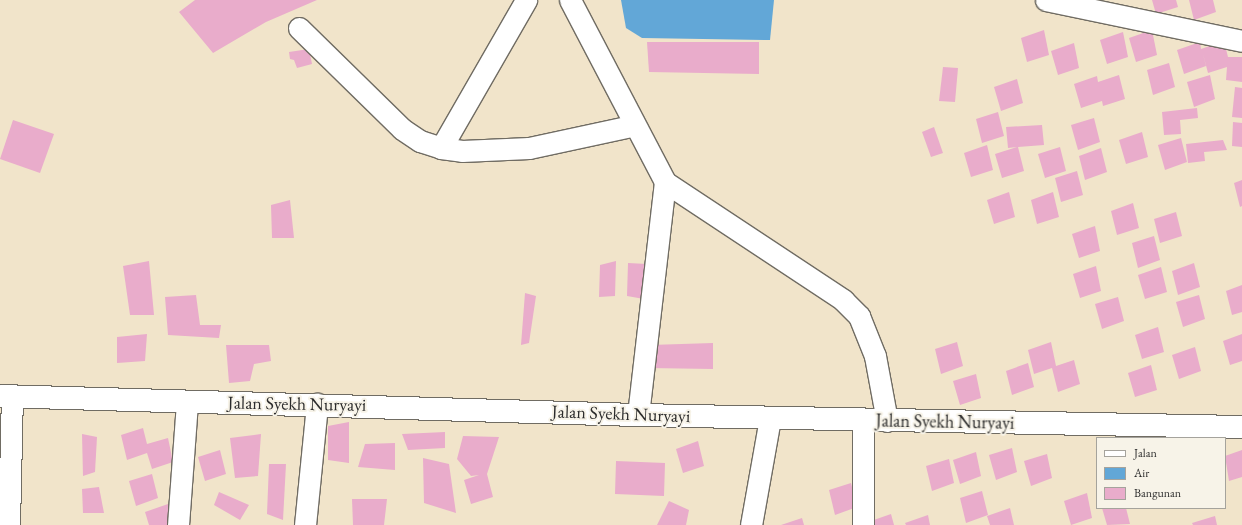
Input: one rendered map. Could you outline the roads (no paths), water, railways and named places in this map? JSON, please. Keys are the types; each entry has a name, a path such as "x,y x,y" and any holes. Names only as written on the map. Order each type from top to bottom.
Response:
{"main road":[{"name":"Jalan Syekh Nuryayi","path":"6,396 187,402 317,404 638,415 1242,427"}],"street":[{"path":"441,148 526,0"},
{"path":"570,0 665,182 843,300 859,316 875,356 887,421"},
{"path":"1046,0 1242,42"},
{"path":"299,28 402,130 420,141 441,148 462,151 529,148 635,124"},
{"path":"638,415 665,182"},
{"path":"6,396 9,525"},
{"path":"178,525 187,402"},
{"path":"305,525 317,404"},
{"path":"751,525 770,418"},
{"path":"863,420 863,525"}],"water":[{"path":"621,0 774,0 770,40 642,38 626,28"}]}
